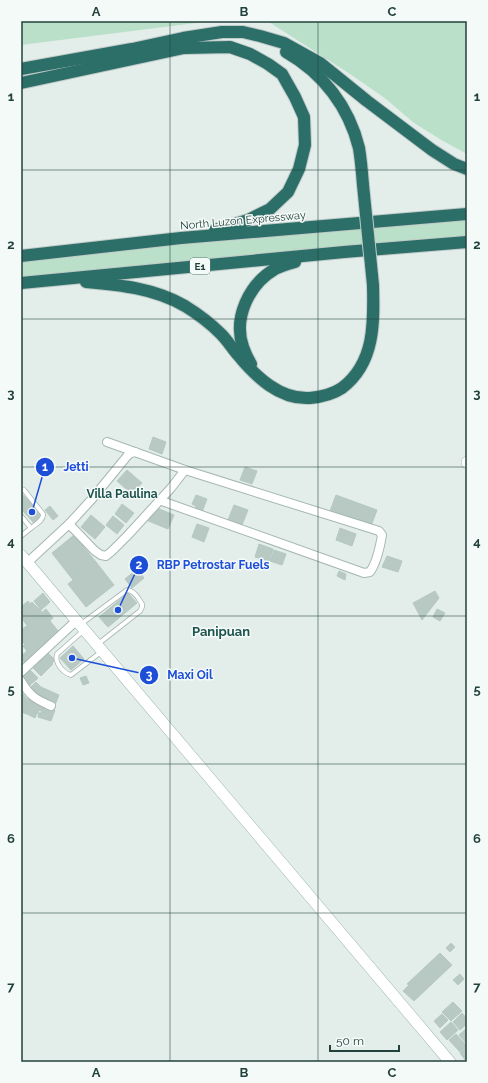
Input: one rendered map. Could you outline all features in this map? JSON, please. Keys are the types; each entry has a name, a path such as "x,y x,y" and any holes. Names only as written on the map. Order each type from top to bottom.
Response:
{"highway":[{"path":"21,69 184,38 222,32 243,32 284,43 320,63 432,150 454,164 467,169"},
{"path":"57,280 127,286 149,290 173,299 201,316 220,333 245,364 268,386 292,397 314,398 326,395 336,391 355,376 368,353 373,328 374,285 359,148 354,131 337,97 312,69 302,62 269,44 244,38 212,34"},
{"path":"21,83 184,48 208,41 244,38"},
{"path":"181,238 228,227 248,220 270,209 288,192 299,169 305,145 304,117 296,96 282,74 250,54 230,47 184,48"},
{"name":"North Luzon Expressway","path":"21,256 181,238 467,214"},
{"name":"E1","path":"21,283 344,252 467,242"},
{"path":"260,379 243,348 241,339 240,325 242,313 251,292 257,283 275,269 298,261 344,252"}],"main road":[{"path":"24,558 450,1062"}],"street":[{"path":"107,442 185,470 379,530 382,535 382,540 374,567 370,572 364,573 159,500"},
{"path":"24,558 69,524 92,499 128,455 135,452"},
{"path":"69,524 95,551 106,556 171,488 185,470"},
{"path":"21,672 81,625"},
{"path":"21,681 33,697 51,706"}],"lane":[{"path":"21,489 24,490 44,516 21,536"},
{"path":"21,516 31,528"},
{"path":"127,590 134,592 142,604 140,611 100,647 74,674 67,674 57,662 57,654 81,625 127,590"}],"green space":[{"path":"21,21 212,21 21,45"},
{"path":"467,21 467,154 414,123 386,99 269,22"},
{"path":"467,218 467,237 21,278 21,259"}],"building":[{"path":"153,437 166,442 162,454 149,449"},
{"path":"245,467 257,471 252,484 240,480"},
{"path":"127,470 142,483 132,494 117,481"},
{"path":"23,495 42,515 34,523 21,509 21,497"},
{"path":"196,495 207,499 202,512 195,509 196,506 192,504"},
{"path":"336,495 377,510 371,526 330,511"},
{"path":"122,504 134,513 126,523 115,514"},
{"path":"234,505 248,510 242,525 228,520"},
{"path":"50,506 58,516 53,520 45,510"},
{"path":"157,508 174,515 168,529 146,520 150,512 155,514"},
{"path":"91,515 105,527 95,539 81,527"},
{"path":"113,516 124,525 117,534 106,525"},
{"path":"197,524 209,528 204,542 192,537"},
{"path":"340,528 356,534 352,546 336,540"},
{"path":"74,535 96,562 73,580 52,553"},
{"path":"259,544 273,549 269,561 255,557"},
{"path":"274,550 286,554 282,565 270,561"},
{"path":"387,556 402,561 398,572 382,567"},
{"path":"96,562 114,585 86,607 68,584"},
{"path":"137,569 144,578 132,588 125,579"},
{"path":"339,571 346,574 345,580 337,576"},
{"path":"435,591 439,598 422,620 413,603"},
{"path":"43,593 50,602 41,610 34,601"},
{"path":"128,593 137,603 108,627 99,617"},
{"path":"28,601 30,604 32,602 42,612 27,625 21,618 21,607"},
{"path":"46,609 53,618 36,633 29,624"},
{"path":"437,609 445,613 440,621 433,617"},
{"path":"50,621 59,632 47,646 36,633"},
{"path":"29,624 38,634 25,645 21,639 21,630"},
{"path":"38,634 47,646 33,659 23,646"},
{"path":"73,646 84,659 71,670 60,658"},
{"path":"27,651 33,659 26,665 21,656"},
{"path":"47,652 55,660 48,669 39,660"},
{"path":"39,660 48,669 41,676 32,667"},
{"path":"30,670 38,678 27,688 21,678"},
{"path":"86,676 89,683 83,685 80,678"},
{"path":"36,682 41,687 59,695 55,705 35,696 29,689"},
{"path":"23,694 26,698 32,701 27,714 21,712 21,696"},
{"path":"32,701 44,705 41,711 39,710 35,718 27,714"},
{"path":"44,706 55,710 51,721 38,717"},
{"path":"451,943 455,947 450,952 446,948"},
{"path":"440,953 452,965 414,1001 403,991 409,985 407,984"},
{"path":"460,974 464,979 458,985 453,980"},
{"path":"453,1002 462,1011 451,1021 442,1012"},
{"path":"462,1013 467,1019 467,1024 460,1030 453,1022"},
{"path":"442,1014 448,1020 440,1028 434,1021"},
{"path":"451,1022 458,1030 447,1040 440,1032"},
{"path":"467,1028 467,1044 459,1035"},
{"path":"456,1034 467,1046 460,1052 449,1040"},
{"path":"467,1047 467,1060 466,1061 460,1053"}],"place":[{"name":"Jetti","path":"32,512"},
{"name":"RBP Petrostar Fuels","path":"118,610"},
{"name":"Maxi Oil","path":"72,658"}],"district":[{"name":"Villa Paulina","path":"122,494"},
{"name":"Panipuan","path":"221,631"}]}
